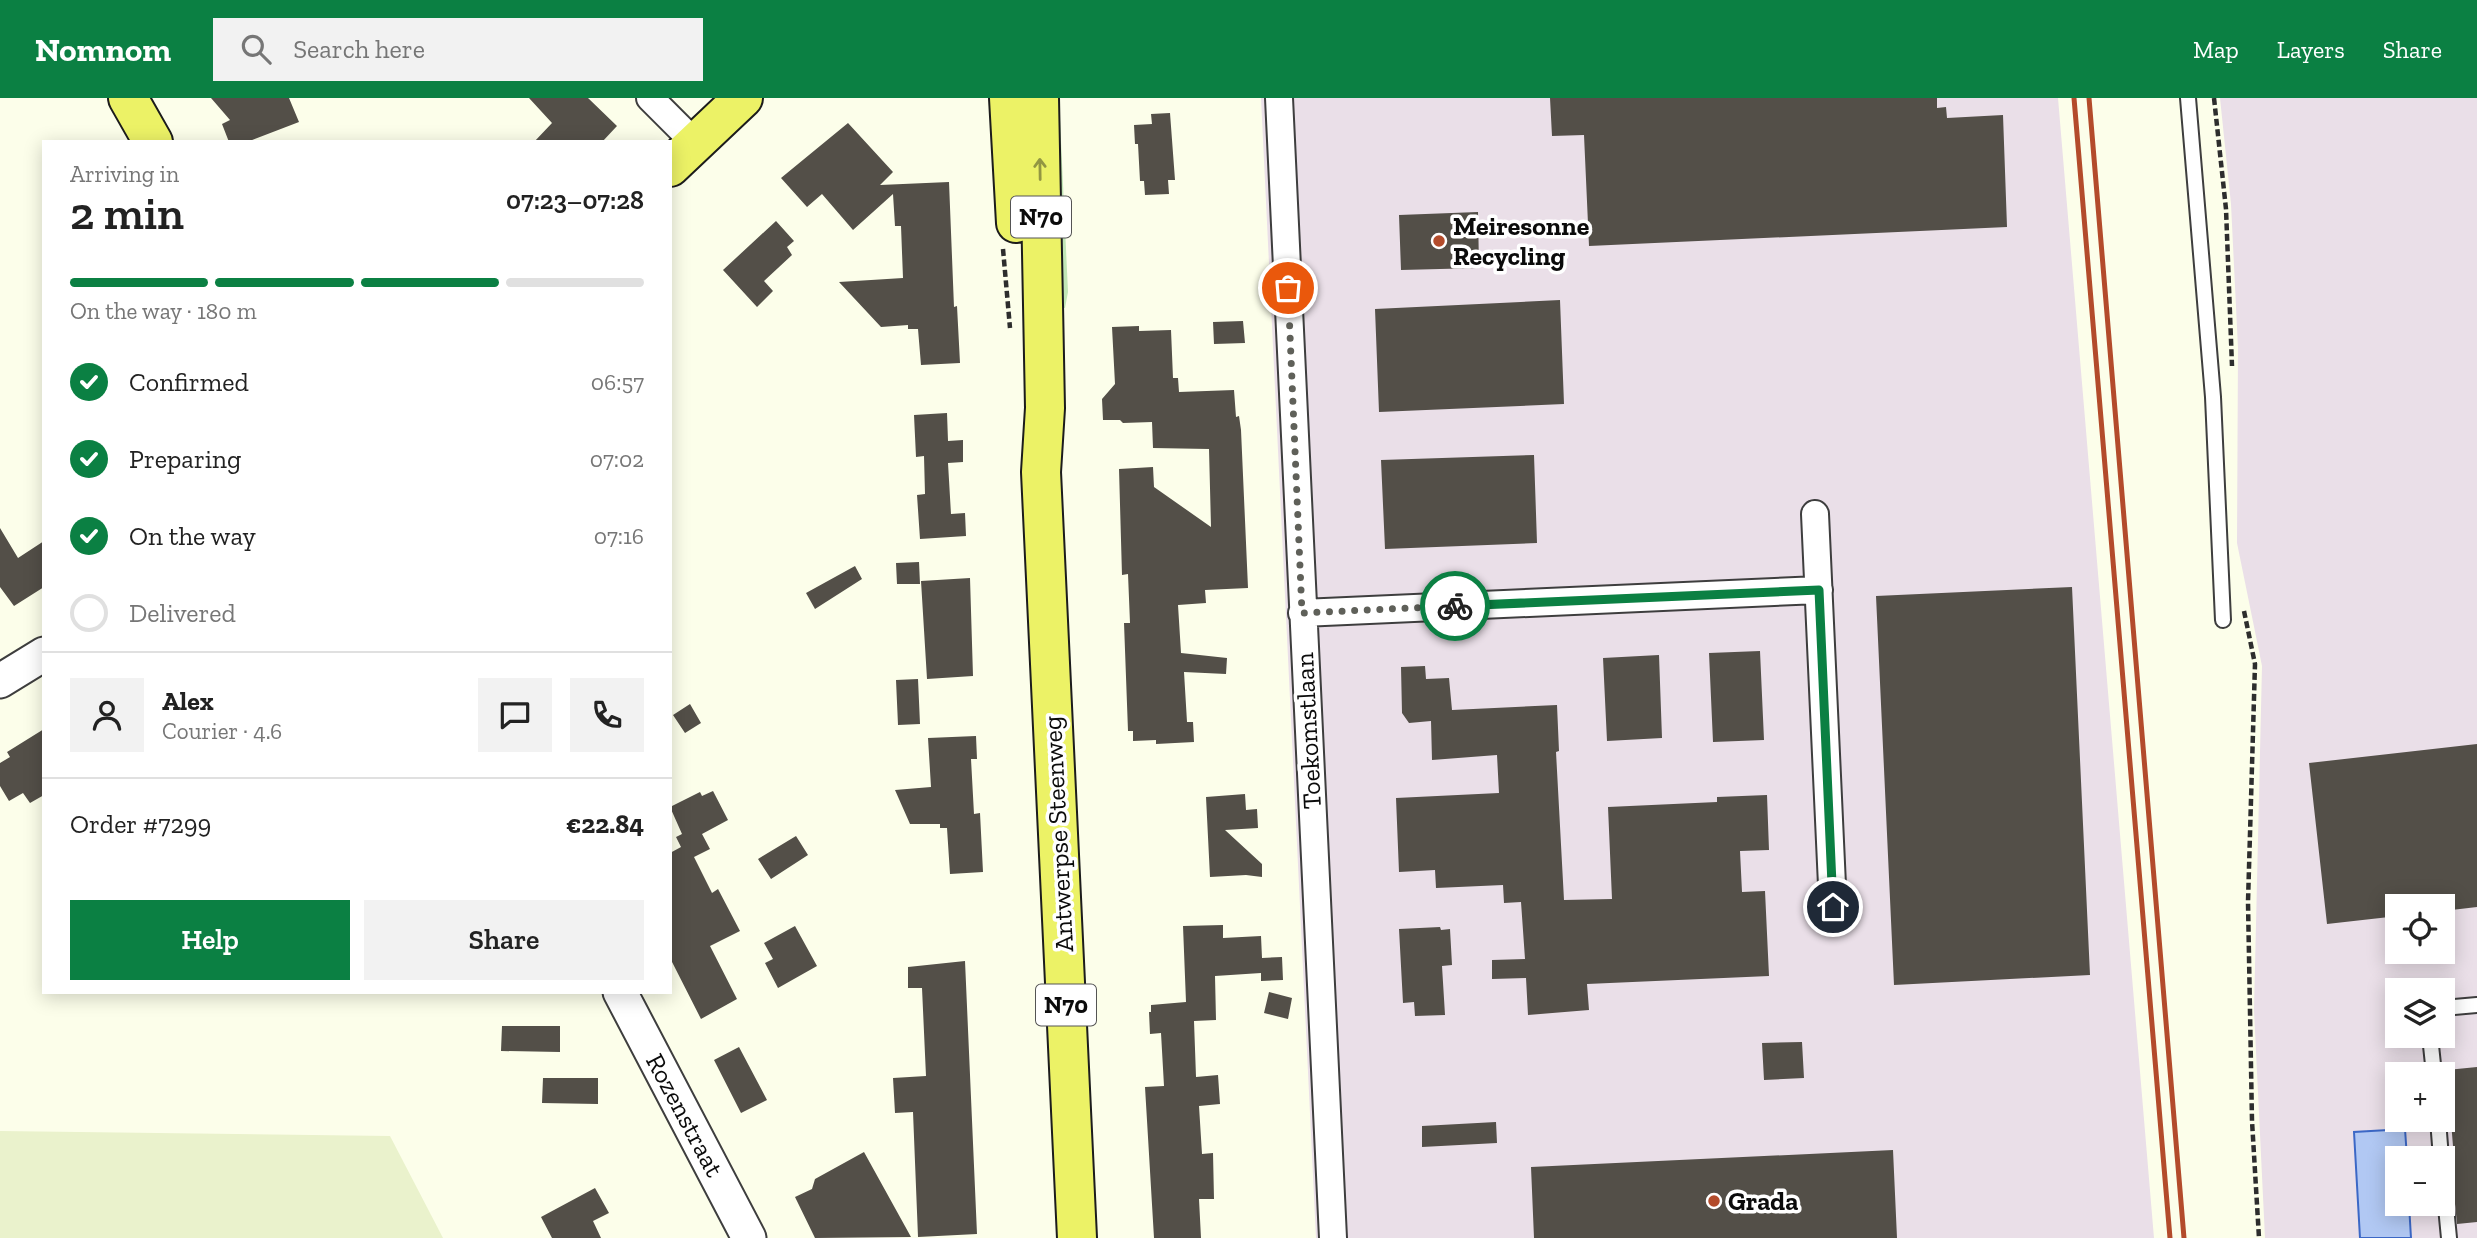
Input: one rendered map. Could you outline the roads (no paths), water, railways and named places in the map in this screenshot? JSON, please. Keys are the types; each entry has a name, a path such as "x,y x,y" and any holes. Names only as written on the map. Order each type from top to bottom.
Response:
{"main road":[{"path":"128,98 152,140"},
{"path":"683,155 743,98"},
{"name":"Antwerpse Steenweg","path":"1009,98 1028,415 1041,472"},
{"name":"Antwerpse Steenweg","path":"1039,98 1045,408 1041,472 1077,1238"}],"street":[{"path":"650,98 683,155"},
{"name":"Toekomstlaan","path":"1279,98 1333,1238"},
{"path":"1815,514 1833,907"},
{"path":"1302,613 1819,590"},
{"path":"0,681 42,655"},
{"name":"Rozenstraat","path":"622,994 749,1238"}],"lane":[{"path":"2188,98 2213,397 2223,620"},
{"path":"2455,1007 2477,1005"},
{"path":"2447,1216 2449,1238"}],"water":[{"path":"2354,1132 2405,1132 2406,1146 2385,1146 2385,1216 2410,1216 2411,1238 2360,1238"}],"railway":[{"path":"2074,98 2170,1238"},
{"path":"2089,98 2184,1238"}],"place":[{"name":"Meiresonne Recycling","path":"1439,241"},
{"name":"Grada","path":"1714,1201"}]}
